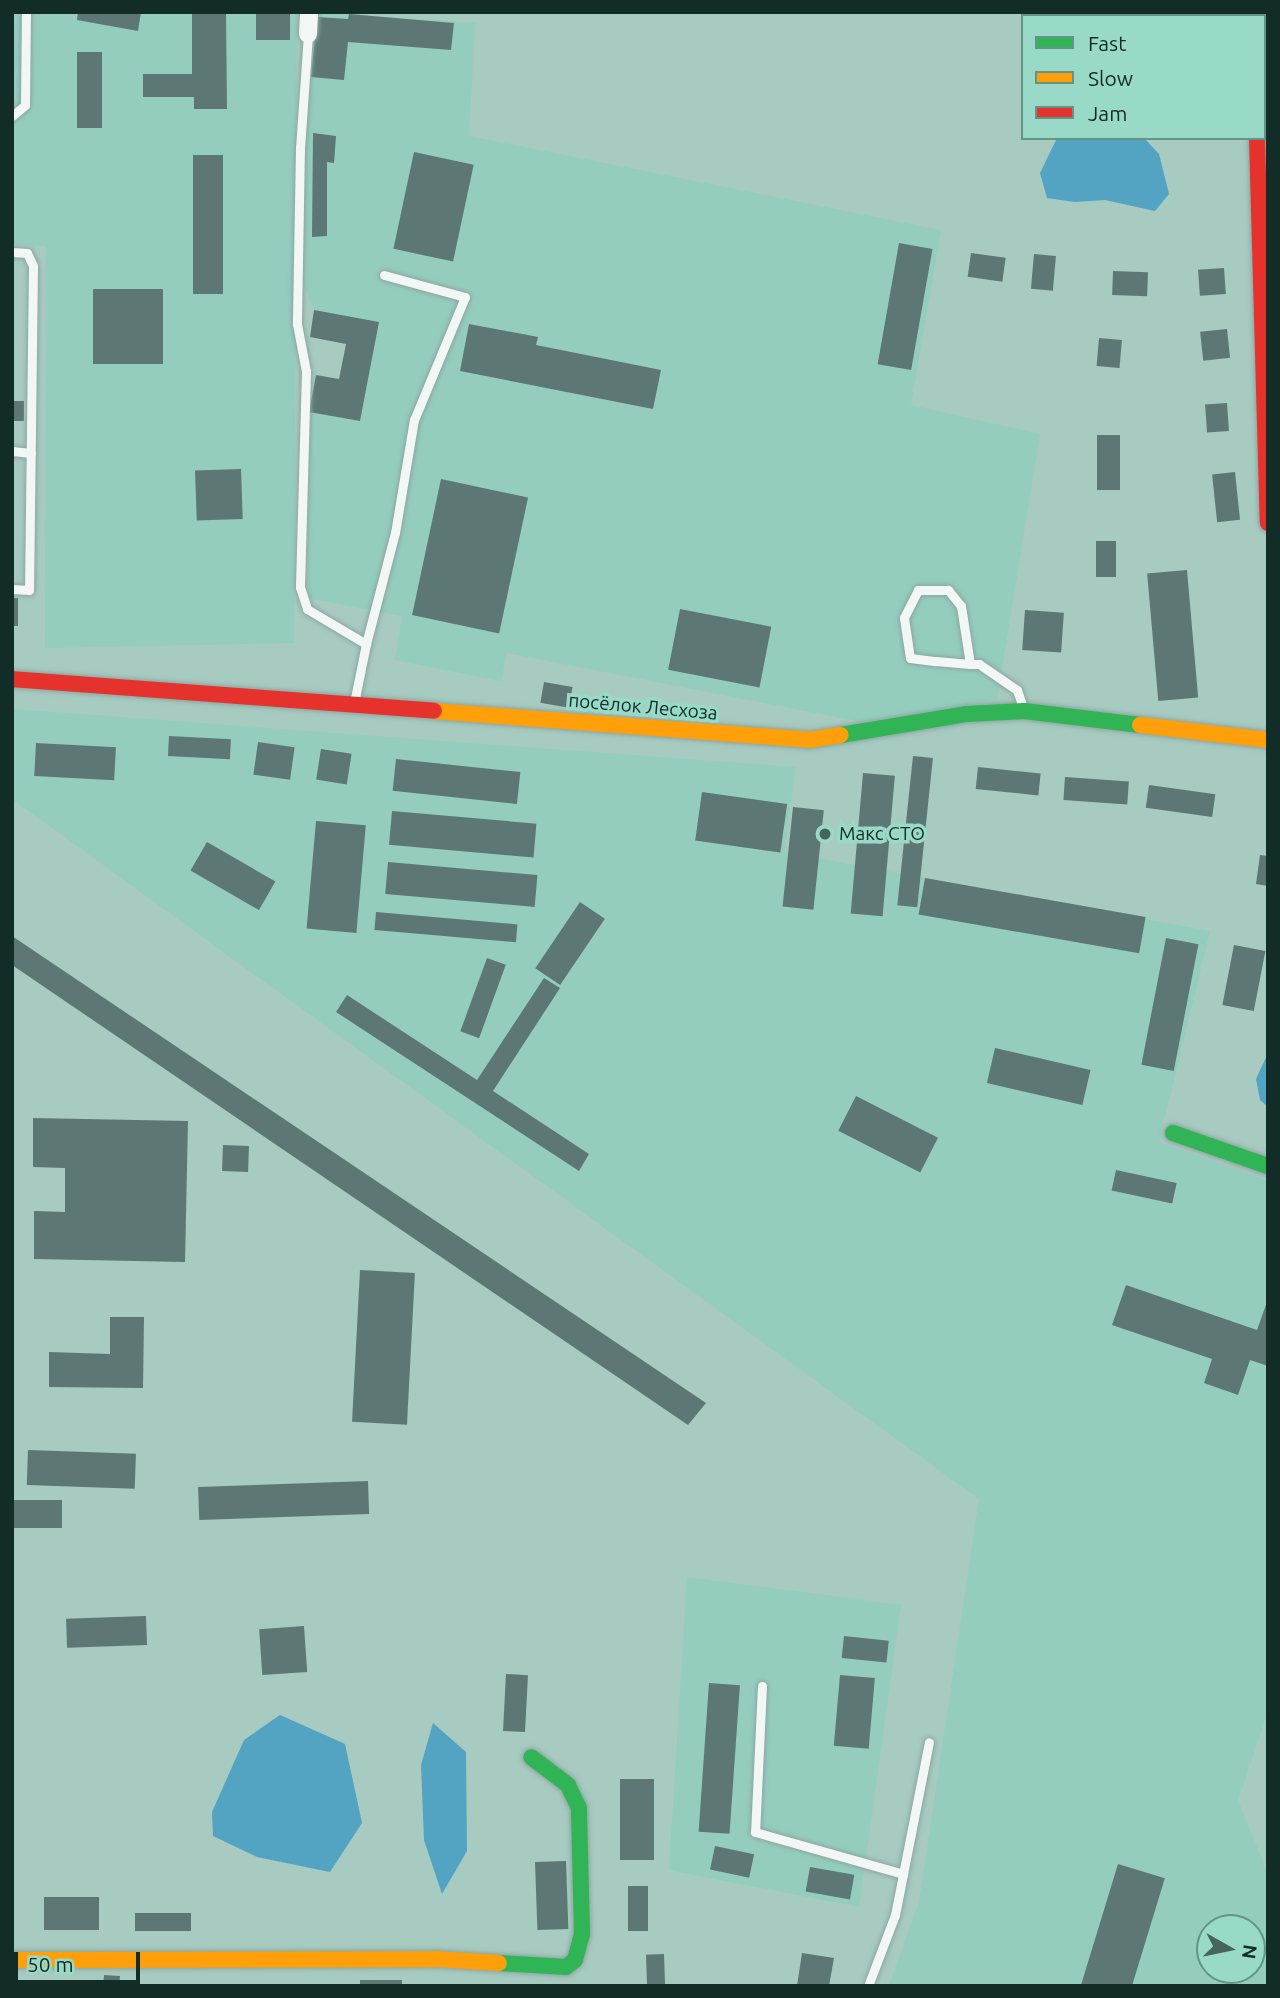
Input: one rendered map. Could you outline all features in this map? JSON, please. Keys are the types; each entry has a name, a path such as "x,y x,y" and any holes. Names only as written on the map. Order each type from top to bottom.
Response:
{"street":[{"path":"308,34 309,12"},
{"path":"1257,140 1268,523"},
{"name":"посёлок Лесхоза","path":"12,679 809,740 967,714 1024,711 1267,737"},
{"path":"1173,1133 1268,1166"},
{"path":"12,1960 436,1959 566,1967 575,1960 583,1934 579,1808 568,1785 531,1757"}],"lane":[{"path":"12,116 25,106 26,12"},
{"path":"308,34 300,147 297,310 306,371 300,587 307,610 366,644"},
{"path":"12,252 27,253 33,266 29,590 12,589"},
{"path":"354,705 366,644 395,533 414,420 466,297 384,275"},
{"path":"12,452 31,453"},
{"path":"970,664 961,606 948,590 918,590 904,618 909,658 970,664 979,664 1017,690 1024,711"},
{"path":"762,1686 755,1832 903,1874"},
{"path":"868,1986 895,1915 929,1742"}],"shaded area":[{"path":"12,12 297,12 294,643 45,648 46,246 12,244"},
{"path":"314,12 475,23 469,136 941,230 911,405 1040,434 997,699 872,724 507,653 501,681 395,660 402,616 308,598 309,412 360,421 379,323 314,310 301,279 302,151"},
{"path":"12,709 795,767 785,852 1210,931 1159,1142 1268,1181 1268,1711 1238,1800 1268,1874 1268,1986 889,1986 919,1902 979,1499 12,799"},
{"path":"687,1577 901,1605 859,1907 669,1870"}],"water":[{"path":"1056,140 1146,140 1159,154 1169,194 1155,211 1105,200 1075,202 1047,198 1040,173"},
{"path":"1268,1053 1268,1107 1260,1100 1256,1079"},
{"path":"280,1715 345,1744 362,1823 330,1872 257,1857 213,1836 212,1812 244,1740"},
{"path":"433,1723 466,1752 467,1851 442,1894 424,1840 421,1765"}],"building":[{"path":"78,12 141,12 138,31 77,20"},
{"path":"192,12 226,12 227,109 194,109 194,97 143,97 143,74 192,74"},
{"path":"256,12 290,12 290,40 256,40"},
{"path":"349,14 454,23 451,50 348,42 344,80 311,77 317,17 348,19"},
{"path":"77,52 102,52 102,128 77,128"},
{"path":"313,133 336,136 334,163 327,162 327,236 312,237"},
{"path":"414,152 474,165 453,262 393,249"},
{"path":"193,155 223,155 223,294 193,294"},
{"path":"899,243 932,249 911,370 878,364"},
{"path":"971,253 1006,258 1002,282 968,277"},
{"path":"1034,254 1056,256 1053,291 1031,289"},
{"path":"1224,268 1226,294 1200,296 1198,270"},
{"path":"1113,271 1148,272 1147,296 1112,295"},
{"path":"93,289 163,289 163,364 93,364"},
{"path":"314,310 379,322 360,421 309,412 316,375 339,379 346,344 310,337"},
{"path":"469,324 538,337 536,345 661,370 653,409 460,371"},
{"path":"1227,329 1230,358 1203,361 1200,332"},
{"path":"1099,338 1122,340 1119,368 1097,366"},
{"path":"12,401 24,401 24,421 12,421"},
{"path":"1227,403 1229,431 1207,432 1205,405"},
{"path":"1097,435 1120,435 1120,490 1097,490"},
{"path":"241,469 243,519 197,521 195,471"},
{"path":"1235,472 1240,520 1217,522 1212,474"},
{"path":"441,479 528,498 499,633 412,615"},
{"path":"1096,541 1116,541 1116,577 1096,577"},
{"path":"1187,570 1198,698 1158,701 1147,573"},
{"path":"12,598 18,598 18,626 12,626"},
{"path":"680,609 771,627 759,688 668,670"},
{"path":"1025,610 1064,613 1061,653 1022,650"},
{"path":"544,682 573,687 569,708 540,703"},
{"path":"169,736 231,739 230,759 168,756"},
{"path":"258,742 295,747 290,780 253,775"},
{"path":"36,743 116,747 114,780 34,776"},
{"path":"321,749 352,754 347,784 316,780"},
{"path":"913,756 933,758 917,907 897,905"},
{"path":"396,759 520,772 517,804 393,791"},
{"path":"978,767 1041,774 1038,795 976,789"},
{"path":"863,773 895,776 883,916 851,913"},
{"path":"1065,777 1129,781 1127,804 1063,800"},
{"path":"1149,785 1215,794 1212,817 1146,808"},
{"path":"702,792 787,804 780,852 695,841"},
{"path":"793,807 824,810 813,910 783,906"},
{"path":"392,811 536,824 533,858 389,845"},
{"path":"316,821 366,825 356,933 307,929"},
{"path":"207,842 275,882 259,910 190,871"},
{"path":"1260,855 1268,856 1268,886 1256,884"},
{"path":"388,862 537,875 535,907 385,894"},
{"path":"925,878 1146,917 1139,953 919,914"},
{"path":"580,902 605,919 560,985 535,968"},
{"path":"376,912 517,924 516,942 374,930"},
{"path":"12,936 706,1403 688,1425 12,965"},
{"path":"1166,938 1198,944 1174,1071 1141,1065"},
{"path":"1234,945 1265,951 1254,1011 1222,1005"},
{"path":"487,958 506,965 479,1038 460,1031"},
{"path":"544,978 560,988 493,1091 589,1154 579,1171 336,1012 347,995 477,1080"},
{"path":"995,1048 1090,1070 1082,1105 987,1083"},
{"path":"856,1096 938,1138 920,1173 838,1131"},
{"path":"33,1118 188,1121 185,1262 34,1259 34,1211 65,1212 65,1168 33,1167"},
{"path":"223,1145 249,1146 248,1172 222,1171"},
{"path":"1116,1170 1177,1183 1172,1203 1112,1191"},
{"path":"360,1270 415,1273 407,1425 352,1422"},
{"path":"1126,1285 1257,1330 1268,1299 1268,1366 1250,1360 1238,1395 1204,1383 1212,1359 1112,1325"},
{"path":"110,1317 144,1317 143,1388 49,1387 49,1352 110,1354"},
{"path":"28,1450 136,1454 135,1489 27,1485"},
{"path":"368,1481 369,1514 199,1520 198,1487"},
{"path":"12,1500 62,1500 62,1528 12,1528"},
{"path":"146,1616 147,1645 67,1648 66,1619"},
{"path":"304,1626 307,1672 262,1675 259,1629"},
{"path":"844,1636 889,1641 886,1663 842,1658"},
{"path":"506,1674 528,1675 525,1732 503,1731"},
{"path":"840,1675 875,1678 869,1749 834,1746"},
{"path":"709,1683 740,1685 730,1834 699,1832"},
{"path":"620,1779 654,1779 654,1860 620,1860"},
{"path":"715,1846 754,1854 749,1878 710,1869"},
{"path":"566,1861 568,1929 537,1930 535,1862"},
{"path":"1118,1864 1165,1878 1132,1986 1081,1985"},
{"path":"810,1867 854,1875 850,1899 806,1892"},
{"path":"628,1886 648,1886 648,1931 628,1931"},
{"path":"44,1897 99,1897 99,1930 44,1930"},
{"path":"135,1913 191,1913 191,1931 135,1931"},
{"path":"802,1953 834,1958 829,1986 797,1986"},
{"path":"664,1954 665,1986 647,1986 646,1955"},
{"path":"104,1975 120,1976 119,1986 103,1986"},
{"path":"360,1980 402,1980 402,1986 360,1986"},
{"path":"12,1981 42,1981 42,1986 12,1986"}],"traffic: fast":[{"path":"841,735 967,714 1024,711 1140,725"},
{"path":"1173,1133 1268,1166"},
{"path":"499,1963 566,1967 575,1960 582,1934 579,1808 568,1785 531,1757"}],"traffic: slow":[{"path":"434,711 809,740 841,735"},
{"path":"1140,725 1268,740"},
{"path":"12,1960 436,1959 499,1963"}],"traffic: jam":[{"path":"1257,140 1268,523"},
{"path":"12,679 434,711"}],"place":[{"name":"Макс СТО","path":"825,834"}]}
